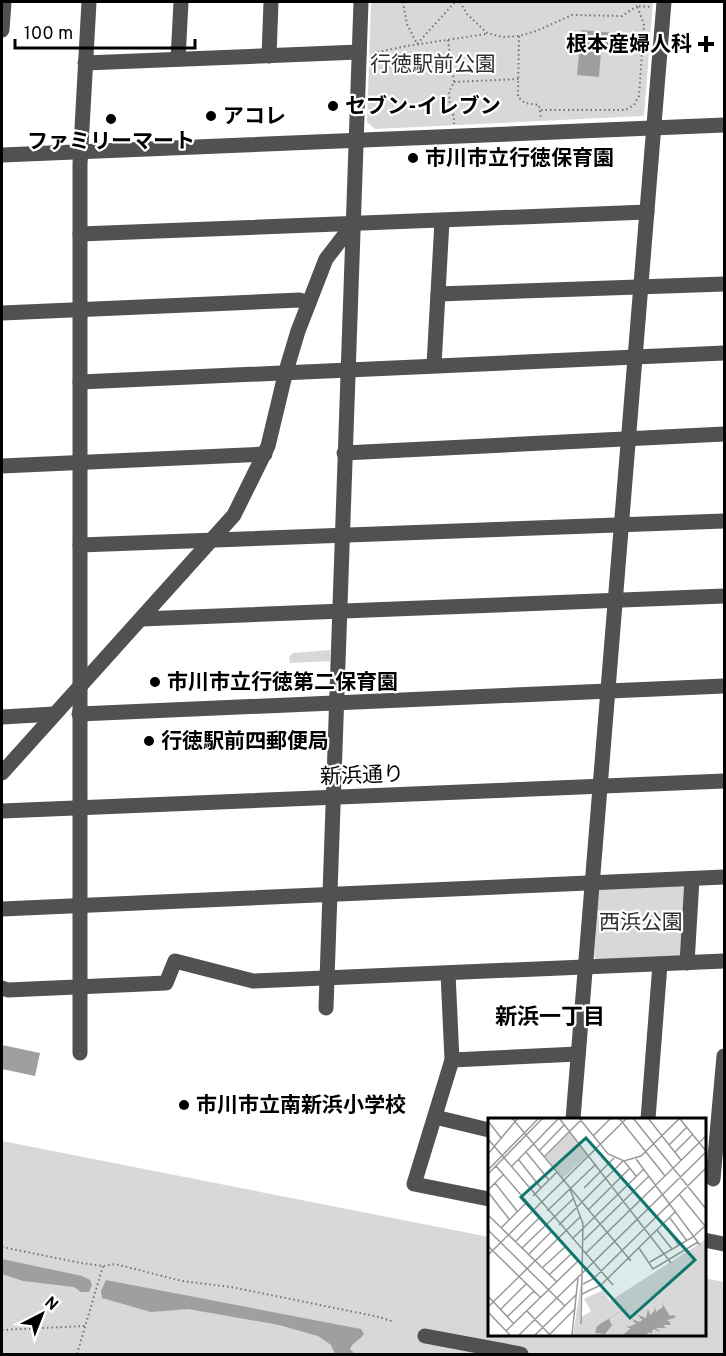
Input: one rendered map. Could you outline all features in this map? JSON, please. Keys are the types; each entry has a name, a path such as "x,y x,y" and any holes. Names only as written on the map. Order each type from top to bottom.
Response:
{"street":[{"path":"2,30 4,2"},
{"path":"80,1053 80,151 89,2"},
{"path":"178,59 181,2"},
{"path":"268,56 271,2"},
{"path":"326,1008 352,224 364,53 361,2"},
{"path":"573,1118 664,2"},
{"path":"85,63 364,53"},
{"path":"2,155 724,125"},
{"path":"80,234 647,212"},
{"path":"434,365 442,221"},
{"path":"2,773 234,515 265,454 286,371 326,259 352,224"},
{"path":"438,294 724,284"},
{"path":"2,313 300,300 309,303"},
{"path":"80,382 724,353"},
{"path":"344,453 724,434"},
{"path":"2,466 265,454"},
{"path":"80,545 724,521"},
{"path":"141,619 724,596"},
{"path":"79,714 724,686"},
{"path":"2,717 54,714"},
{"name":"新浜通り","path":"2,812 724,781"},
{"path":"2,909 724,877"},
{"path":"687,963 692,879"},
{"path":"2,988 8,990 81,988 166,983 175,961 253,981 724,961"},
{"path":"648,1118 660,964"},
{"path":"448,973 452,1060 414,1184 488,1199"},
{"path":"452,1060 578,1054"},
{"path":"714,1179 724,1056"},
{"path":"435,1117 488,1130"},
{"path":"705,1240 724,1244"},
{"path":"424,1336 521,1354"}],"path":[{"path":"403,2 406,24 417,44"},
{"path":"417,44 455,2"},
{"path":"460,2 467,14 487,33"},
{"path":"364,53 487,33 502,37 519,36 572,15 622,16 637,6 639,2"},
{"path":"541,110 625,110 634,105 639,96 644,24 637,6"},
{"path":"519,36 518,97 525,103 539,105 541,123"},
{"path":"448,40 454,82 449,92 450,109 454,116 455,127"},
{"path":"454,82 519,79"},
{"path":"2,1247 81,1263 103,1266 115,1264 182,1281 231,1287 394,1322"},
{"path":"77,1354 103,1266"},
{"path":"2,1330 85,1326"}],"green space":[{"name":"行徳駅前公園","path":"371,2 653,2 644,116 375,129 367,122"},
{"path":"330,650 330,661 290,663 289,657 293,653"},
{"name":"西浜公園","path":"684,883 687,887 680,958 599,961 594,957 599,891 603,887"},
{"path":"2,1141 488,1237 488,1335 705,1335 705,1278 724,1282 724,1354 2,1354"}],"shaded area":[{"path":"581,30 616,33 615,51 601,50 599,77 577,75"},
{"path":"2,1045 40,1053 35,1076 2,1069"},
{"path":"2,1259 82,1276 90,1280 92,1285 89,1292 81,1292 74,1287 23,1281 2,1274"},
{"path":"106,1280 361,1329 364,1334 350,1349 355,1354 335,1354 331,1345 318,1336 279,1325 188,1309 151,1312 102,1298 101,1291"}],"place":[{"name":"根本産婦人科","path":"706,44"},
{"name":"セブン-イレブン","path":"333,106"},
{"name":"アコレ","path":"211,116"},
{"name":"ファミリーマート","path":"111,119"},
{"name":"市川市立行徳保育園","path":"413,158"},
{"name":"市川市立行徳第二保育園","path":"155,682"},
{"name":"行徳駅前四郵便局","path":"149,741"},
{"name":"市川市立南新浜小学校","path":"184,1105"}],"district":[{"name":"新浜一丁目","path":"550,1016"}]}
